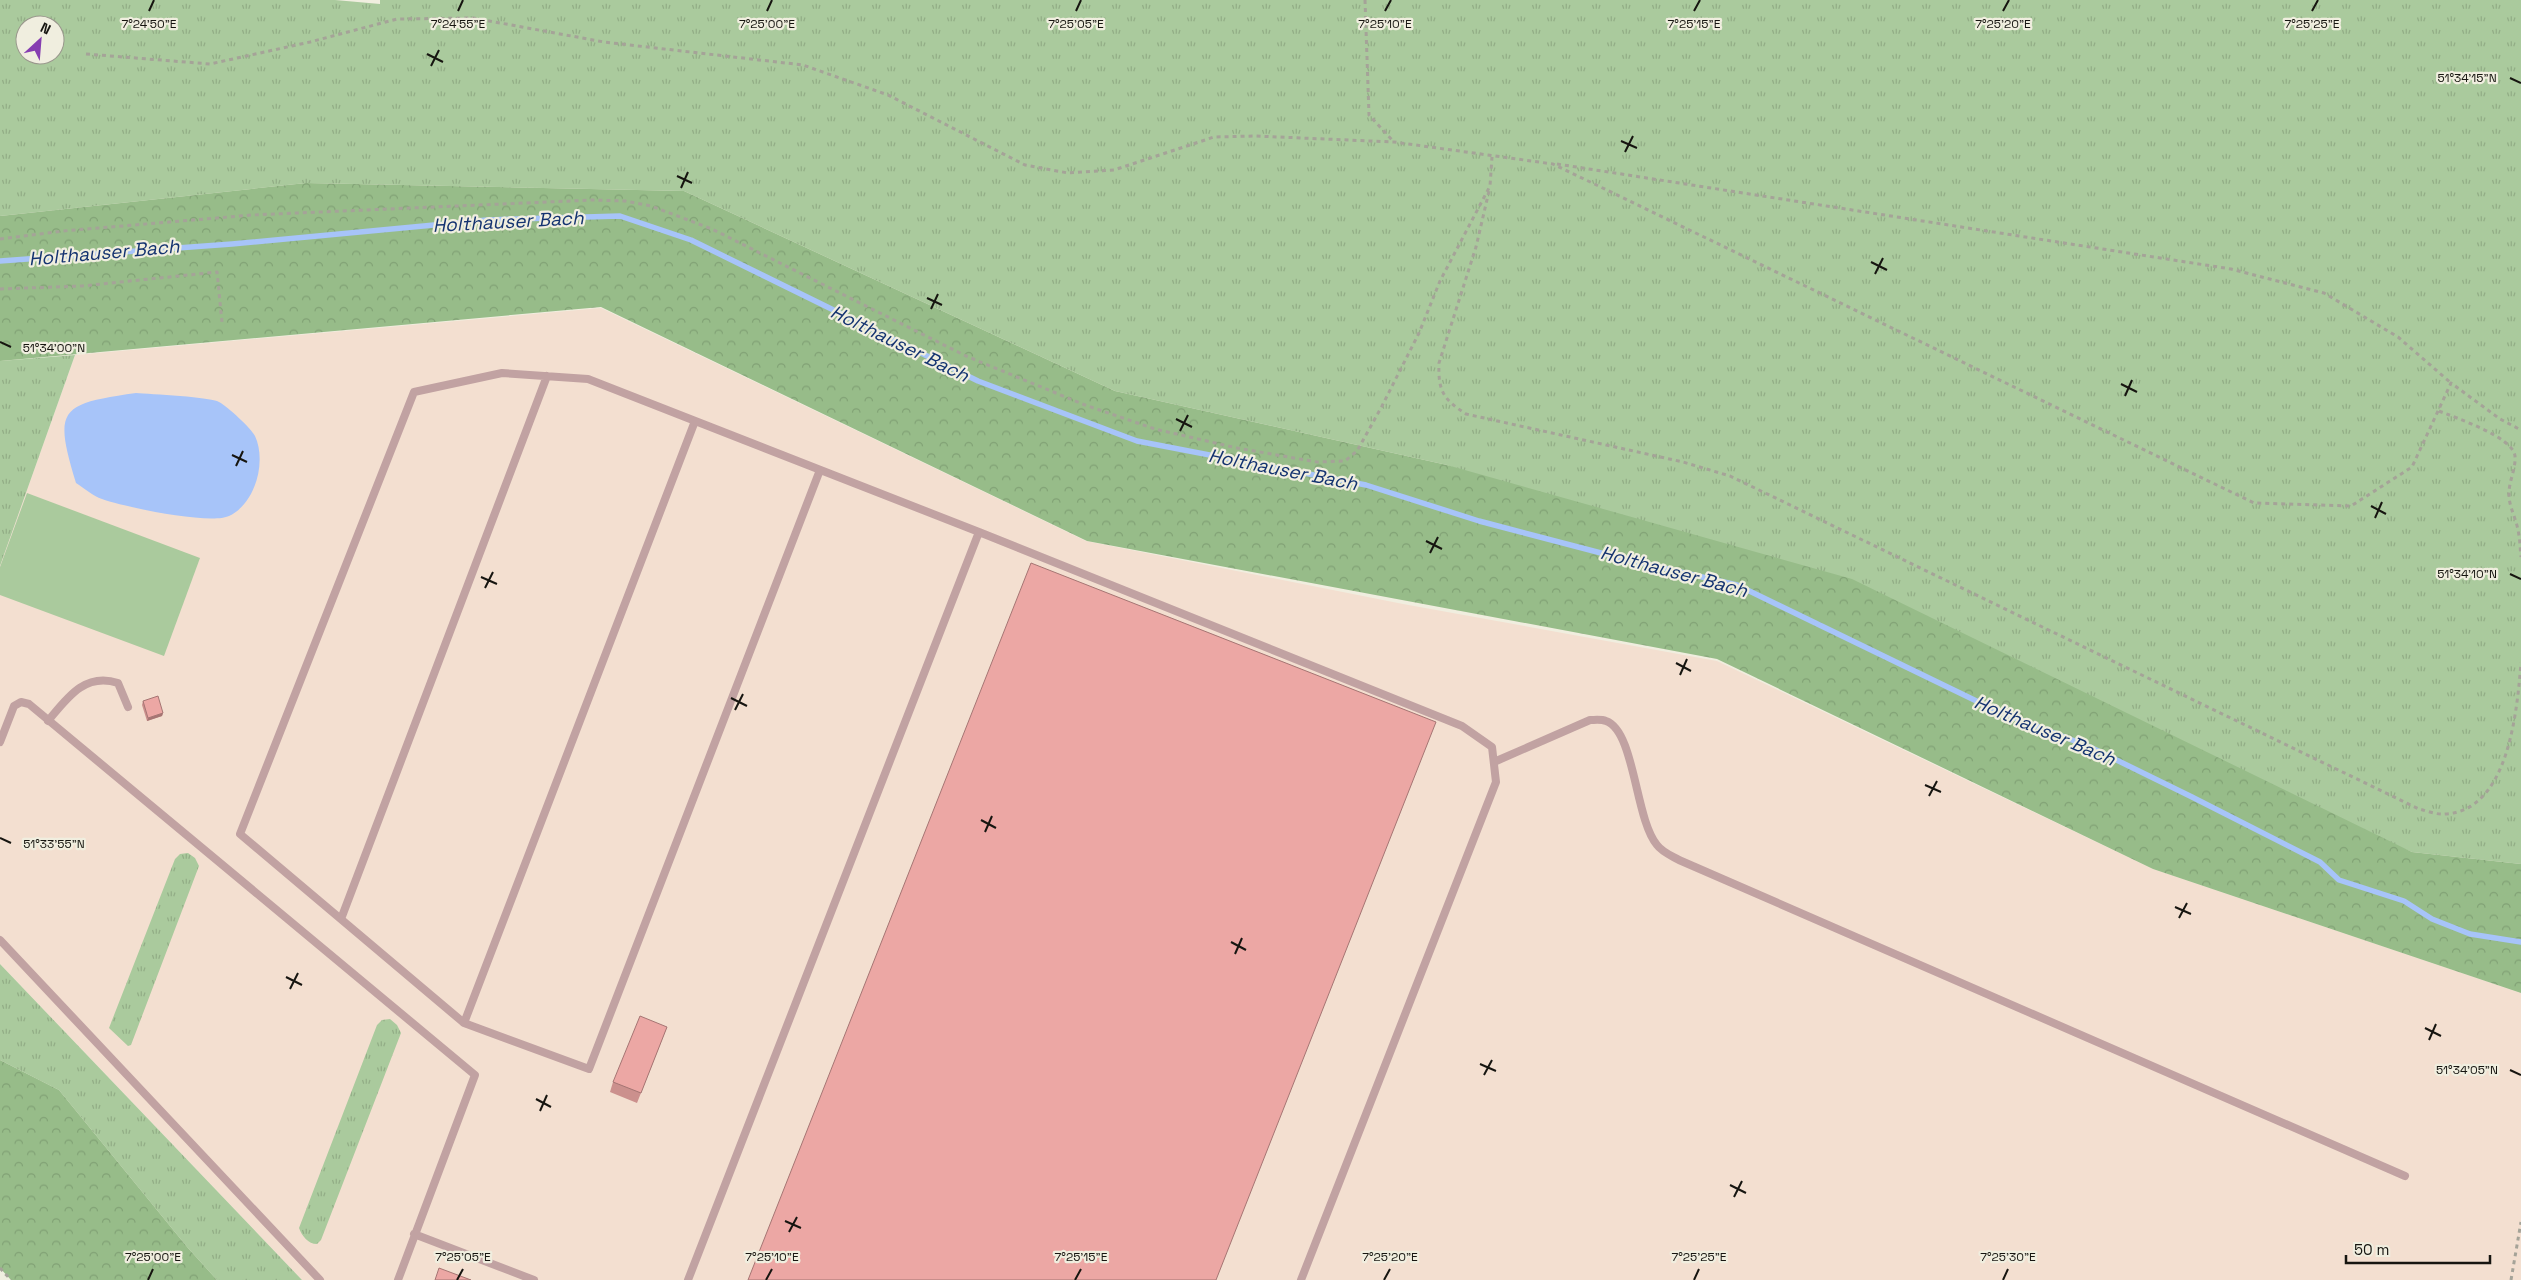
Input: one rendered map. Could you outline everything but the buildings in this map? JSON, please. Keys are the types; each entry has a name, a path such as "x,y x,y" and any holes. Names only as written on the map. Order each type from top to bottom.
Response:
{"lane":[{"path":"820,470 589,1069 464,1022 240,834 414,392 502,373 588,379 979,532 1462,726 1492,747 1496,782 1301,1280"},
{"path":"341,919 547,376"},
{"path":"464,1022 695,421"},
{"path":"688,1280 979,532"},
{"path":"48,720 83,684 105,679 118,683 128,707"},
{"path":"0,742 14,706 29,704 475,1075 398,1280"},
{"path":"1494,762 1590,720 1606,721 1618,731 1625,744 1645,824 1657,846 1679,860 2405,1176"},
{"path":"0,940 320,1280"},
{"path":"414,1234 534,1280"}],"path":[{"path":"1365,0 1369,115 1394,142"},
{"path":"86,54 210,64 310,42 397,19 473,18 604,42 804,65 888,95 1025,165 1068,173 1114,170 1214,137 1255,136 1394,142 1492,157 1554,164 2231,269 2324,293 2398,337 2451,383 2500,419 2521,430"},
{"path":"1492,157 1490,186 1476,247 1439,363 1439,382 1448,402 1466,414 1683,462 1730,476 2419,809 2445,814 2460,810 2478,802 2489,789 2503,764 2518,704 2521,663"},
{"path":"1554,164 2254,503 2351,506 2412,467 2451,383"},
{"path":"0,240 63,231 252,215 432,205 593,200 625,201 680,215 712,229 966,356 1085,405 1155,430 1308,460 1345,461 1357,451 1386,398 1419,332 1440,281 1490,186"},
{"path":"0,289 82,286 218,272 222,322"},
{"path":"2438,411 2499,437 2512,446 2515,454 2515,465 2509,481 2509,498 2519,532 2521,557"},
{"path":"2511,1280 2521,1222"},
{"path":"0,1268 12,1280"}],"shaded area":[{"path":"601,308 1086,541 1403,604 1717,661 2153,869 2521,993 2521,1280 302,1280 0,964 0,566 75,355"}],"green space":[{"path":"0,0 335,0 380,4 380,0 2521,0 2521,864 2412,852 1447,465 1115,391 684,191 306,183 0,216"},
{"path":"306,183 684,191 1115,391 1447,465 1852,579 2412,852 2521,864 2521,993 2153,869 1717,659 1087,541 601,307 0,361 0,216"},
{"path":"75,355 0,566 0,361"},
{"path":"27,493 200,558 164,656 0,595 0,567"},
{"path":"188,853 195,858 199,866 131,1045 128,1046 109,1028 175,859 180,854"},
{"path":"0,964 302,1280 217,1280 188,1248 59,1090 0,1060"},
{"path":"390,1019 397,1025 401,1033 321,1240 317,1244 311,1243 304,1237 299,1228 377,1025 382,1020"},
{"path":"0,1060 59,1090 188,1248 217,1280 11,1280 0,1268"}],"water":[{"path":"136,393 214,400 228,408 249,428 255,436 258,446 259,470 252,492 238,510 229,516 219,518 186,517 167,514 102,499 76,483 65,439 65,424 69,414 91,401"}],"waterway":[{"name":"Holthauser Bach","path":"0,261 232,244 487,220 620,216 691,240 978,381 1137,441 1366,485 1479,521 1624,559 1737,585 1995,710 2090,747 2320,862 2339,880 2404,901 2432,919 2470,934 2521,942"}]}
